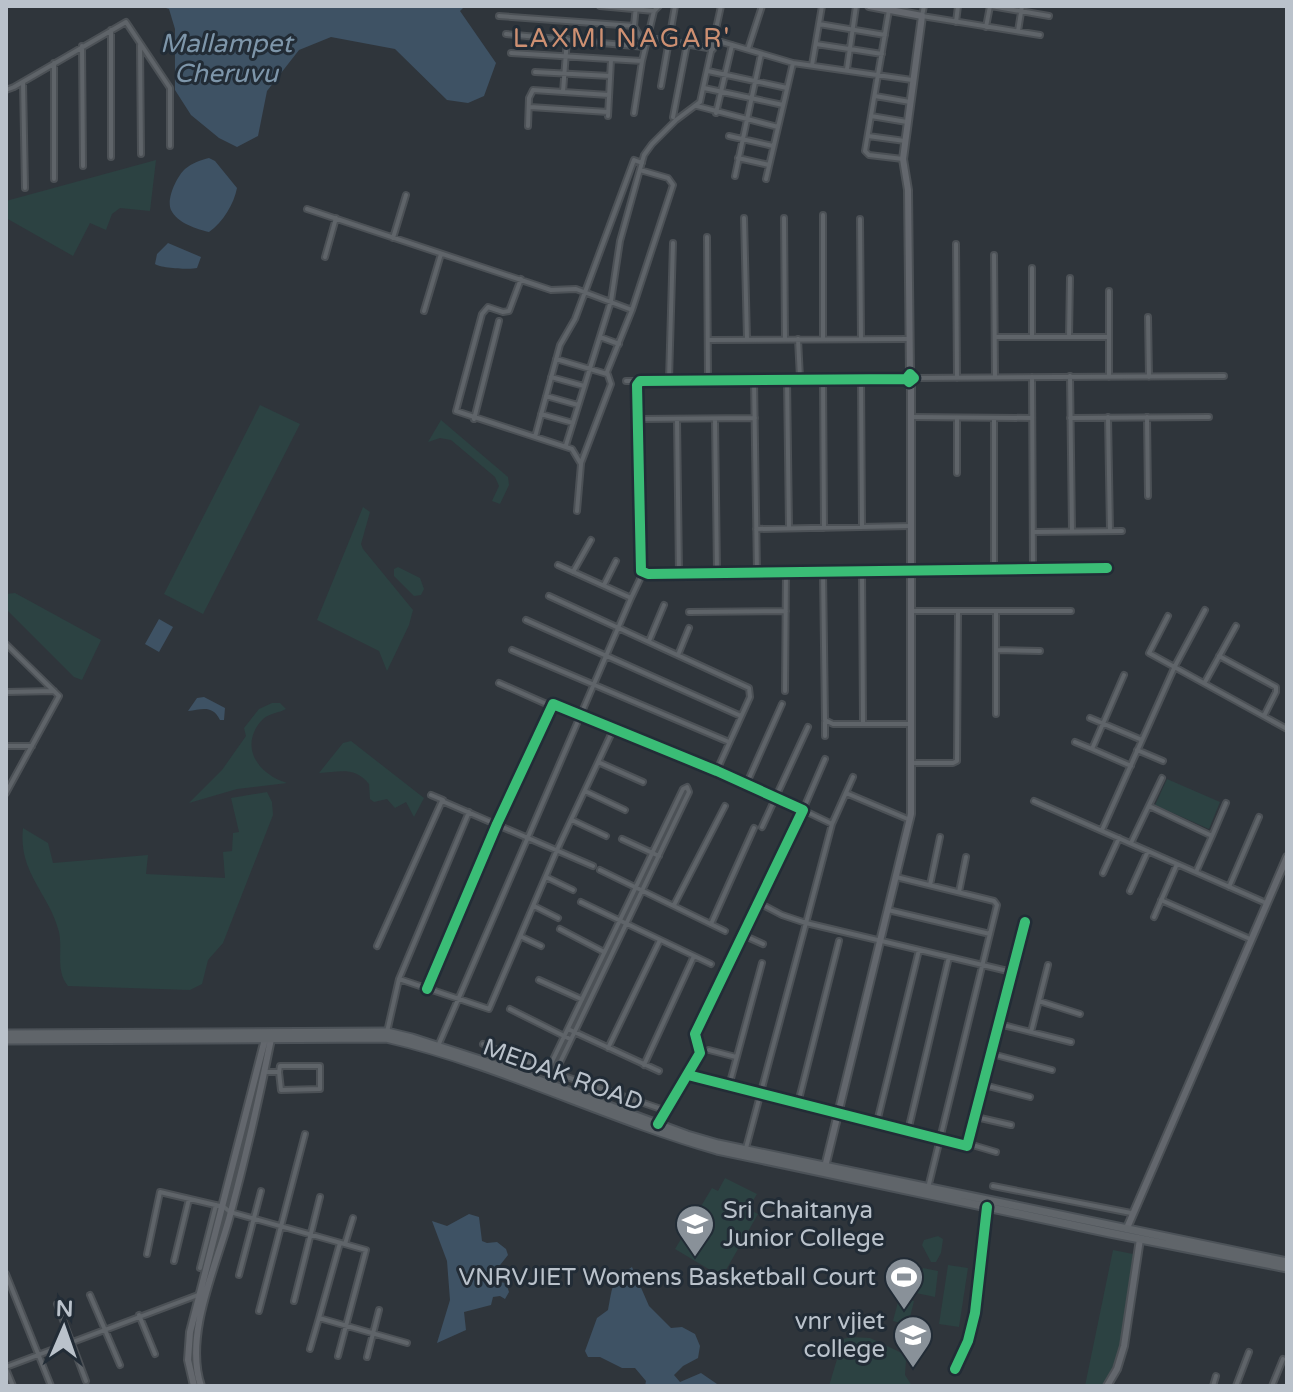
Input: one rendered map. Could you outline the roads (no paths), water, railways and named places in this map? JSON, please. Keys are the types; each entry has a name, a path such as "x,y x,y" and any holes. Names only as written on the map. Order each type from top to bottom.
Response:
{"main road":[{"name":"MEDAK ROAD","path":"6,1037 386,1035 438,1046 658,1124 745,1151 1127,1228 1242,1256"},
{"name":"MEDAK ROAD","path":"6,1037 268,1039 386,1035 717,1150 1140,1239 1287,1265"}],"street":[{"path":"600,6 654,11"},
{"path":"634,113 645,47 654,11 659,6"},
{"path":"661,86 675,6"},
{"path":"566,445 611,301 620,241 642,163 652,144 676,120 697,106 704,88 721,6"},
{"path":"747,50 762,6"},
{"path":"812,65 822,6"},
{"path":"847,69 856,6"},
{"path":"869,6 1040,35"},
{"path":"825,1167 910,820 910,378 908,190 903,159 924,6"},
{"path":"956,22 958,6"},
{"path":"986,27 990,6 1049,16"},
{"path":"636,7 634,26 637,34 647,39 713,49"},
{"path":"1018,32 1022,9"},
{"path":"889,10 867,154 903,159"},
{"path":"499,16 634,26"},
{"path":"6,90 126,22 170,88 170,146"},
{"path":"819,24 885,35"},
{"path":"111,30 111,157"},
{"path":"506,34 645,47"},
{"path":"563,92 567,39"},
{"path":"715,40 793,63 913,80"},
{"path":"140,42 141,154"},
{"path":"673,117 687,44"},
{"path":"816,44 882,54"},
{"path":"716,113 732,45"},
{"path":"82,46 83,166"},
{"path":"511,53 642,61"},
{"path":"735,176 761,54"},
{"path":"530,107 608,114 611,60"},
{"path":"54,63 54,179"},
{"path":"766,179 793,63"},
{"path":"708,71 787,88"},
{"path":"535,72 610,76"},
{"path":"23,82 25,188"},
{"path":"704,88 783,105"},
{"path":"528,126 529,98 533,90 609,95"},
{"path":"875,96 910,102"},
{"path":"697,106 778,127"},
{"path":"871,116 907,122"},
{"path":"729,136 774,146"},
{"path":"868,136 905,141"},
{"path":"738,158 769,165"},
{"path":"535,437 562,340 575,319 634,160 642,163"},
{"path":"577,511 581,464 611,384 607,374 632,310 673,185 668,178 640,170"},
{"path":"393,238 406,195"},
{"path":"307,209 556,291 572,288 632,310"},
{"path":"823,215 823,339"},
{"path":"325,257 336,218"},
{"path":"744,218 747,339"},
{"path":"784,218 785,339"},
{"path":"860,219 861,339"},
{"path":"707,237 708,379"},
{"path":"669,380 673,243"},
{"path":"956,244 957,378"},
{"path":"424,311 441,254"},
{"path":"994,255 995,377"},
{"path":"1032,268 1032,337"},
{"path":"1069,337 1070,278"},
{"path":"521,279 509,311 488,307 482,314 455,409 474,419 566,445 575,452 581,464"},
{"path":"1109,291 1109,377"},
{"path":"1148,317 1149,377"},
{"path":"474,419 499,321"},
{"path":"600,337 619,344"},
{"path":"995,337 1109,337"},
{"path":"798,339 800,378"},
{"path":"708,340 909,339"},
{"path":"556,359 607,374"},
{"path":"1070,376 1072,531"},
{"path":"626,381 1224,376"},
{"path":"551,377 584,387"},
{"path":"1032,377 1033,569"},
{"path":"823,378 824,528"},
{"path":"861,378 862,527"},
{"path":"787,379 789,528"},
{"path":"754,380 757,573"},
{"path":"640,381 637,385 641,571 648,574 1107,568"},
{"path":"546,396 578,405"},
{"path":"541,414 573,423"},
{"path":"909,417 1032,418"},
{"path":"1108,417 1110,531"},
{"path":"1147,417 1148,496"},
{"path":"1070,418 1209,417"},
{"path":"638,419 755,418"},
{"path":"957,418 957,473"},
{"path":"994,418 994,569"},
{"path":"677,419 679,574"},
{"path":"715,419 717,573"},
{"path":"756,529 910,526"},
{"path":"1033,532 1122,531"},
{"path":"573,572 591,540"},
{"path":"604,585 616,561"},
{"path":"558,565 631,598"},
{"path":"862,571 863,724"},
{"path":"785,691 786,572"},
{"path":"823,572 825,736"},
{"path":"438,1046 640,579"},
{"path":"549,596 746,685 750,697 717,771"},
{"path":"649,641 664,605"},
{"path":"1102,830 1175,666 1205,610"},
{"path":"689,612 786,611"},
{"path":"911,611 1071,611"},
{"path":"911,763 957,761 958,611"},
{"path":"996,611 996,714"},
{"path":"1168,616 1149,653 1287,729"},
{"path":"526,620 741,716"},
{"path":"1205,682 1236,626"},
{"path":"678,655 689,628"},
{"path":"6,644 59,697 6,793"},
{"path":"512,650 729,742"},
{"path":"996,650 1040,651"},
{"path":"1219,656 1276,687 1264,716"},
{"path":"1092,749 1124,675"},
{"path":"499,683 551,706"},
{"path":"6,692 54,691"},
{"path":"427,989 497,824 555,703 613,730 717,771 832,824"},
{"path":"746,785 782,704"},
{"path":"1090,718 1142,740"},
{"path":"825,720 833,724 910,724"},
{"path":"762,827 808,727"},
{"path":"489,1009 557,850 613,730"},
{"path":"1075,742 1131,766"},
{"path":"6,746 32,746"},
{"path":"1137,750 1163,761"},
{"path":"658,1124 700,1053 695,1034 825,759"},
{"path":"598,762 643,782"},
{"path":"745,1151 832,824 853,777"},
{"path":"1131,843 1162,778"},
{"path":"547,1083 611,956 623,923 636,888 651,853 683,789 687,787 689,792 642,892 623,923 605,952 568,1029 568,1037"},
{"path":"585,791 625,810"},
{"path":"846,793 910,820"},
{"path":"431,795 593,866"},
{"path":"377,946 439,803 445,801"},
{"path":"1034,801 1266,903"},
{"path":"1196,872 1226,803"},
{"path":"674,905 725,806"},
{"path":"1149,806 1212,836"},
{"path":"386,1035 399,979 469,812"},
{"path":"1229,887 1259,817"},
{"path":"572,820 606,836"},
{"path":"711,924 754,828"},
{"path":"930,885 940,837"},
{"path":"1103,873 1119,838"},
{"path":"622,839 659,856"},
{"path":"1130,891 1148,851"},
{"path":"959,892 966,857"},
{"path":"1127,1228 1250,939 1285,868 1287,857"},
{"path":"1154,917 1177,864"},
{"path":"600,870 725,931"},
{"path":"546,877 573,890"},
{"path":"896,877 996,902 928,1188"},
{"path":"1161,900 1250,939"},
{"path":"581,902 711,964"},
{"path":"759,903 806,923 1012,972"},
{"path":"534,906 558,918"},
{"path":"888,910 990,934"},
{"path":"969,1144 1025,922"},
{"path":"560,929 611,956"},
{"path":"743,935 763,944"},
{"path":"522,937 541,946"},
{"path":"608,1048 660,940"},
{"path":"798,1103 839,941"},
{"path":"877,1123 919,950"},
{"path":"644,1065 694,956"},
{"path":"908,1131 949,957"},
{"path":"729,1086 762,963"},
{"path":"1031,1032 1048,965"},
{"path":"399,979 496,1012"},
{"path":"539,980 588,1003"},
{"path":"1039,1001 1080,1014"},
{"path":"510,1009 568,1037"},
{"path":"999,1024 1071,1042"},
{"path":"568,1029 659,1071"},
{"path":"194,1386 187,1353 230,1212 264,1072 268,1039"},
{"path":"200,1268 268,1039"},
{"path":"483,1044 667,1111"},
{"path":"709,1050 736,1057"},
{"path":"992,1054 1052,1070"},
{"path":"280,1066 320,1066 320,1089 281,1090 279,1072 280,1066"},
{"path":"264,1072 279,1072"},
{"path":"688,1075 996,1152"},
{"path":"984,1085 1030,1097"},
{"path":"976,1117 1011,1125"},
{"path":"259,1311 305,1134"},
{"path":"993,1186 1131,1213"},
{"path":"239,1275 261,1191"},
{"path":"147,1254 160,1192 220,1206 230,1212 366,1250 338,1356"},
{"path":"294,1301 320,1197"},
{"path":"174,1261 189,1199"},
{"path":"201,1386 194,1358 220,1206"},
{"path":"310,1349 353,1218"},
{"path":"1107,1386 1117,1369 1124,1346 1140,1239"},
{"path":"6,1274 51,1386"},
{"path":"90,1295 120,1365"},
{"path":"13,1386 6,1368 139,1315 203,1295"},
{"path":"57,1304 86,1381"},
{"path":"367,1357 379,1310"},
{"path":"139,1315 155,1354"},
{"path":"319,1318 407,1343"},
{"path":"1236,1386 1249,1352"},
{"path":"1272,1386 1283,1359"},
{"path":"1213,1386 1216,1376"}],"water":[{"name":"Mallampet Cheruvu","path":"160,6 465,6 460,11 496,63 484,96 468,103 447,100 395,49 331,37 299,50 267,91 258,136 237,147 219,138 191,115 175,90 175,29 169,9"},
{"path":"209,158 237,188 227,212 209,232 182,222 171,210 170,200 182,172 194,163"},
{"path":"168,243 201,257 197,268 155,264 157,254"},
{"path":"159,619 173,627 159,652 145,644"},
{"path":"204,697 225,708 224,720 210,710 188,711 197,698"},
{"path":"469,1214 479,1217 482,1241 497,1242 506,1249 508,1255 493,1274 492,1281 506,1283 509,1292 505,1299 493,1297 491,1305 464,1312 466,1330 437,1343 450,1300 447,1261 432,1221 447,1226"},
{"path":"632,1267 649,1306 671,1328 682,1327 695,1334 700,1346 698,1358 674,1375 680,1382 701,1373 726,1386 645,1386 646,1381 635,1368 622,1368 600,1357 588,1357 585,1351 597,1318 608,1310 616,1281"}],"place":[{"name":"Sri Chaitanya Junior College","path":"695,1258"},
{"name":"VNRVJIET Womens Basketball Court","path":"904,1311"},
{"name":"vnr vjiet college","path":"913,1369"}],"district":[{"name":"LAXMI NAGAR'","path":"622,38"}]}
